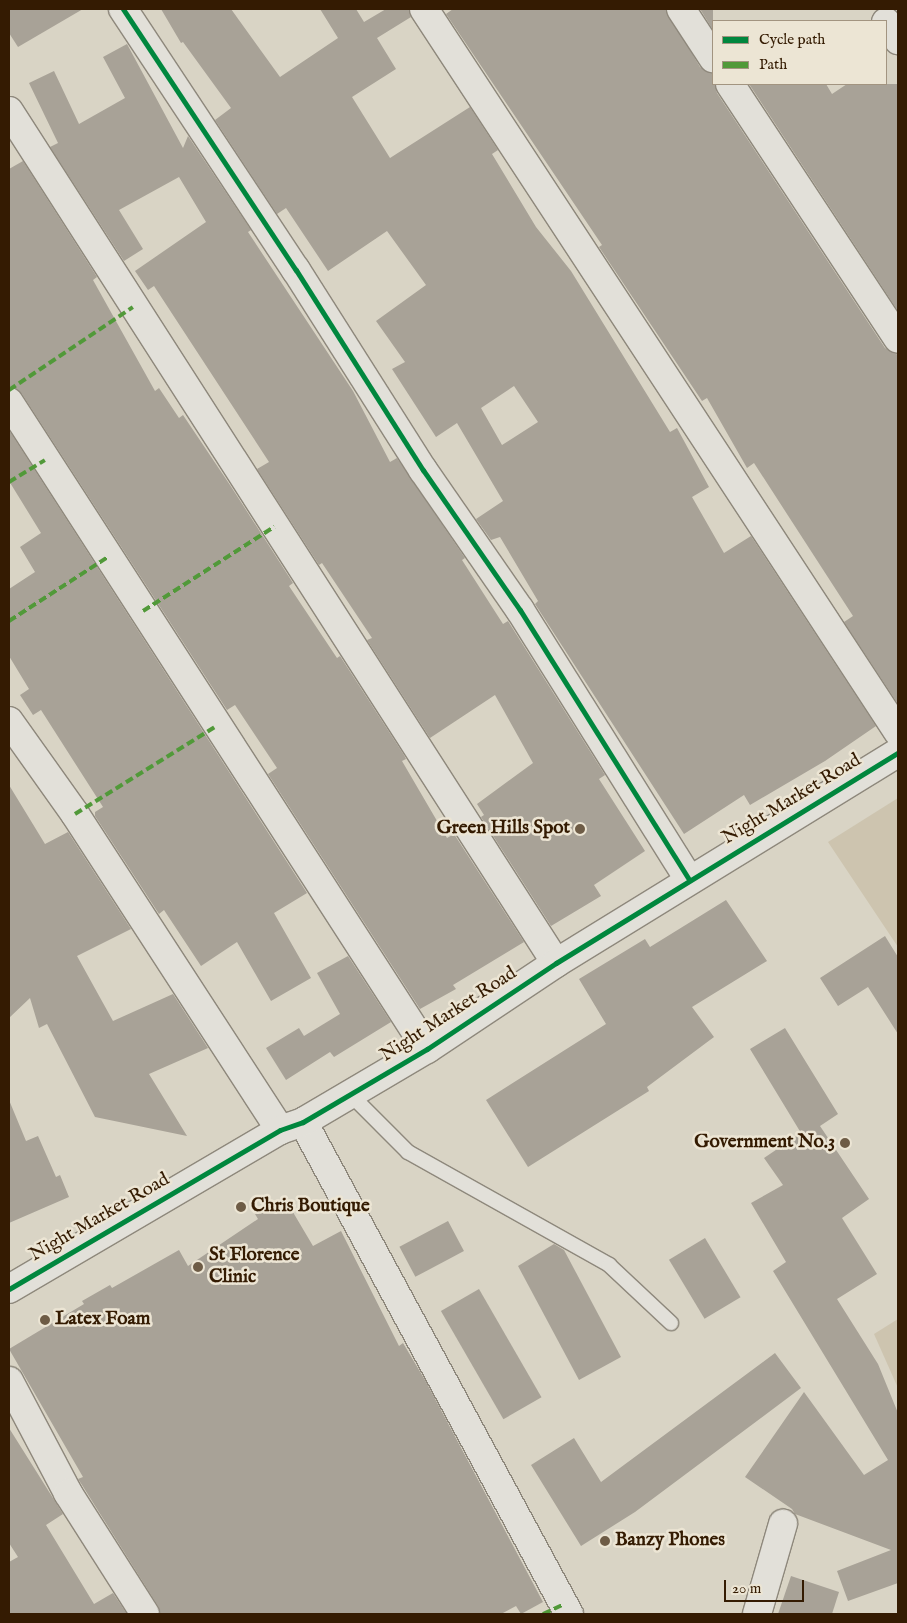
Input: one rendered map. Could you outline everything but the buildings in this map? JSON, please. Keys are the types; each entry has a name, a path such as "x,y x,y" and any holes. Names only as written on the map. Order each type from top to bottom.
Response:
{"street":[{"path":"123,9 296,270 423,470 520,610 689,879"},
{"path":"424,9 898,732"},
{"path":"681,9 712,56"},
{"path":"876,9 884,20"},
{"path":"887,25 898,40"},
{"path":"731,85 898,339"},
{"path":"9,111 556,963"},
{"path":"9,402 428,1049"},
{"path":"9,723 75,814 291,1126 569,1614"},
{"name":"Night Market Road","path":"9,1289 428,1049 556,963 689,879 898,753"},
{"path":"9,1381 68,1493 146,1614"},
{"path":"757,1614 784,1524"}],"lane":[{"path":"350,1094 408,1152 609,1264 671,1323"}],"shaded area":[{"path":"898,798 898,947 828,842"},
{"path":"898,1319 898,1388 874,1334"}],"marked path":[{"path":"9,390 133,307"},
{"path":"9,482 45,460"},
{"path":"143,611 274,527"},
{"path":"9,621 108,557"},
{"path":"75,814 218,725"},
{"path":"543,1614 564,1604"}],"cycle path":[{"path":"123,9 296,270 423,470 520,610 689,879"},
{"path":"9,1289 280,1130 303,1122 427,1049 556,963 898,753"}],"place":[{"name":"Green Hills Spot","path":"580,829"},
{"name":"Government No.3","path":"845,1143"},
{"name":"Chris Boutique","path":"241,1207"},
{"name":"St Florence Clinic","path":"198,1267"},
{"name":"Latex Foam","path":"45,1320"},
{"name":"Banzy Phones","path":"605,1541"}]}
